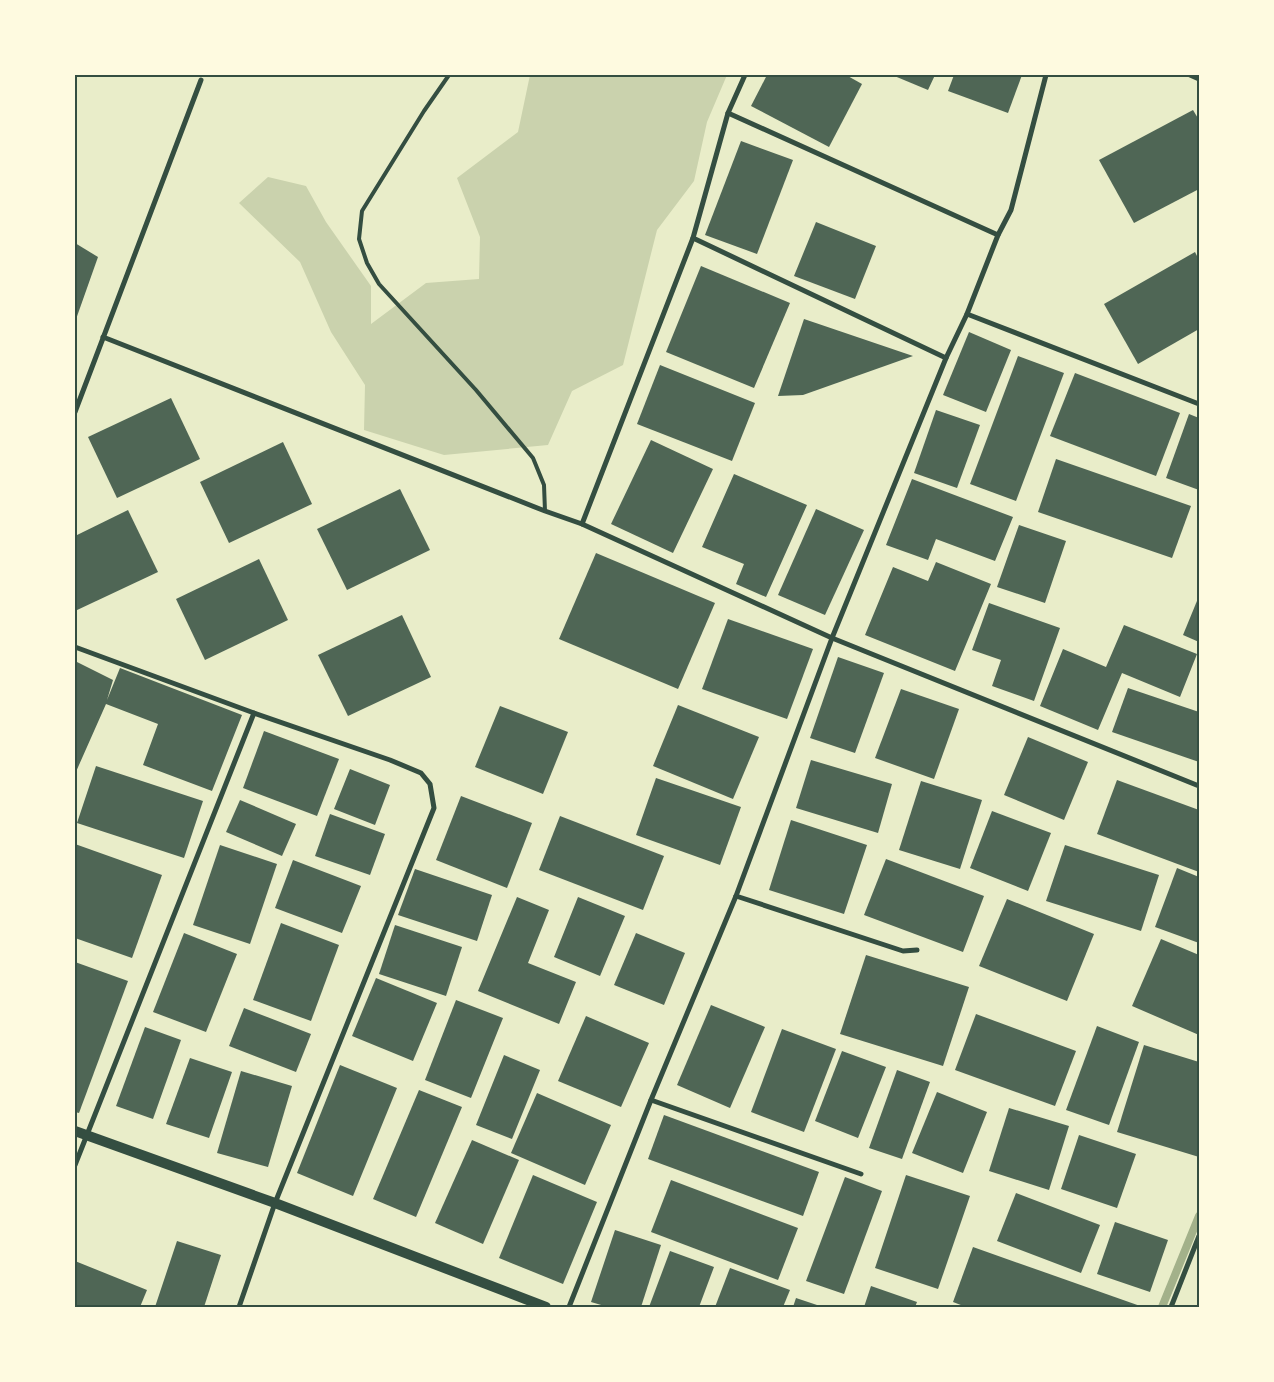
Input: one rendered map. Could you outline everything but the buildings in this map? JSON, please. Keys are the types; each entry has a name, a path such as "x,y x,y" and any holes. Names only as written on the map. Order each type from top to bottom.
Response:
{"main road":[{"path":"75,1131 275,1204 546,1307"}],"street":[{"path":"582,524 693,238 728,113 745,75"},
{"path":"569,1307 651,1100 736,896 832,638 946,358 998,235 1011,210 1046,75"},
{"path":"1190,75 1199,79"},
{"path":"75,412 201,80"},
{"path":"728,113 998,235"},
{"path":"693,238 946,358"},
{"path":"966,314 1199,404"},
{"path":"103,337 582,524 832,638 1199,786"},
{"path":"75,647 254,713 390,760 421,773 430,784 434,808 275,1204 239,1307"},
{"path":"75,1166 254,713"},
{"path":"736,896 904,951 918,950"},
{"path":"651,1100 861,1174"},
{"path":"1171,1307 1199,1236"}],"lane":[{"path":"449,75 424,111 362,211 359,239 367,263 379,284 476,390 533,458 544,486 545,511"}],"green space":[{"path":"530,75 727,75 707,122 694,181 657,230 623,365 572,391 548,445 444,455 364,430 365,385 331,332 300,262 239,203 268,177 306,186 326,222 371,286 371,324 426,283 479,279 480,237 457,178 518,132"}],"waterway":[{"path":"1162,1307 1199,1216"}]}
